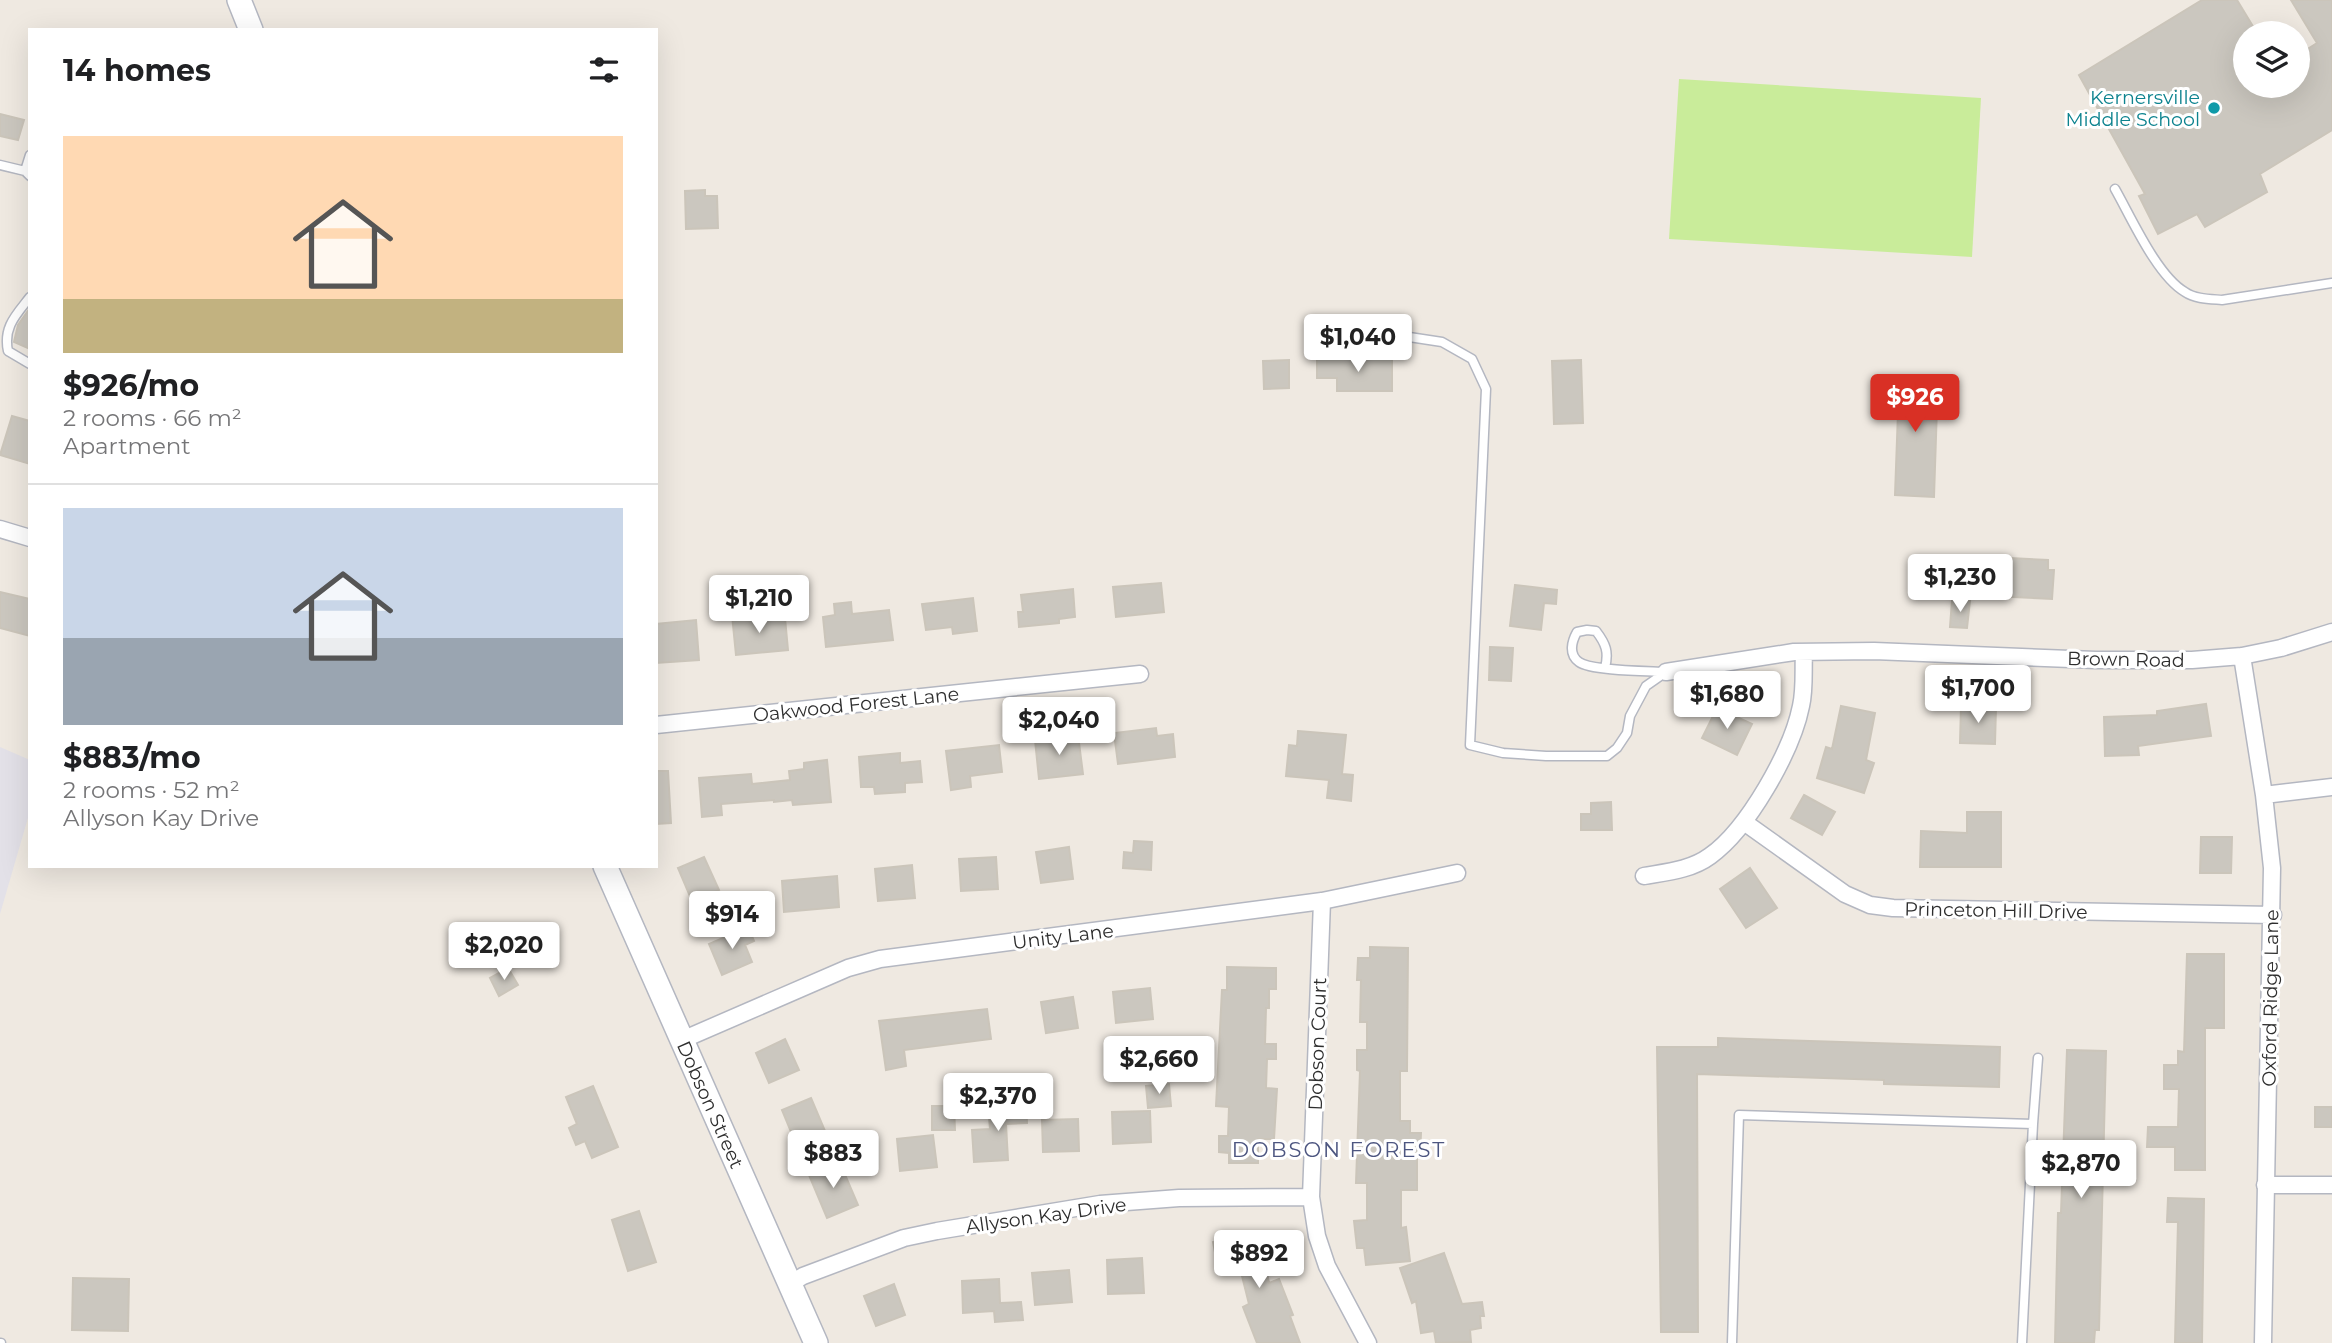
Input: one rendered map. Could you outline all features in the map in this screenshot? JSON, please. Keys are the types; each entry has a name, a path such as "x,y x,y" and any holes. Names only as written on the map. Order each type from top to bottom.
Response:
{"street":[{"path":"239,0 250,28"},
{"path":"0,529 28,537"},
{"name":"Brown Road","path":"1666,672 1804,652 2192,660 2242,656 2281,648 2332,632"},
{"path":"1644,876 1681,870 1710,857 1744,822 1783,760 1797,723 1802,704 1804,652"},
{"name":"Oxford Ridge Lane","path":"2242,656 2264,795 2272,868 2263,1343"},
{"name":"Oakwood Forest Lane","path":"658,725 1140,674"},
{"path":"2264,795 2332,787"},
{"name":"Princeton Hill Drive","path":"1744,822 1845,894 1870,905 1893,908 2273,915"},
{"name":"Dobson Street","path":"606,868 816,1343"},
{"name":"Unity Lane","path":"682,1040 848,968 880,959 1322,901 1457,873"},
{"name":"Dobson Court","path":"1322,901 1311,1197 1317,1236 1326,1266 1368,1343"},
{"path":"2265,1185 2332,1185"},
{"name":"Allyson Kay Drive","path":"790,1283 904,1238 951,1228 1100,1204 1179,1199 1311,1197"}],"lane":[{"path":"0,165 28,173"},
{"path":"2115,189 2166,277 2187,294 2222,300 2332,283"},
{"path":"28,300 11,321 5,338 8,351 28,363"},
{"path":"1357,329 1442,342 1472,359 1486,389 1470,745 1503,753 1607,756 1617,748 1627,733 1630,716 1646,686 1666,672"},
{"path":"1605,668 1608,655 1605,643 1596,631 1577,632 1572,643 1573,655 1580,663 1605,668 1666,672"},
{"path":"2022,1343 2038,1058"},
{"path":"1732,1343 1739,1115 2033,1124"}],"shaded area":[{"path":"0,747 28,759 28,818 0,914"}],"green space":[{"path":"1679,79 1981,98 1972,257 1669,239"}],"building":[{"name":"Kernersville Middle School","path":"2202,0 2237,0 2250,21 2233,21 2233,98 2310,98 2310,47 2317,43 2310,31 2310,21 2304,21 2291,0 2332,0 2332,130 2260,174 2267,192 2205,227 2197,214 2158,234 2139,196 2145,194 2079,75"},
{"path":"0,114 24,120 18,140 0,136"},
{"path":"705,190 705,196 717,196 718,228 686,229 685,191"},
{"path":"28,311 28,348 14,342 18,325"},
{"path":"1317,359 1392,359 1392,391 1337,391 1337,378 1317,378"},
{"path":"1289,360 1289,388 1264,389 1263,361"},
{"path":"1581,360 1583,423 1554,424 1552,361"},
{"path":"1892,375 1938,377 1934,497 1895,495 1898,412 1891,412"},
{"path":"12,416 28,420 28,463 0,455"},
{"path":"2010,558 2048,560 2048,570 2054,570 2052,599 1992,596 1993,570 2010,571"},
{"path":"1161,583 1164,612 1116,617 1113,587"},
{"path":"1515,585 1557,590 1556,604 1544,603 1541,630 1510,626"},
{"path":"1073,589 1075,617 1059,619 1059,623 1019,627 1018,612 1023,612 1021,595"},
{"path":"0,592 28,599 28,635 0,628"},
{"path":"973,598 977,631 953,634 952,627 926,630 922,604"},
{"path":"1952,600 1970,601 1967,628 1950,627"},
{"path":"851,602 852,614 889,610 893,640 826,647 823,617 835,615 834,604"},
{"path":"752,613 753,621 785,618 788,650 736,655 732,615"},
{"path":"696,620 699,660 658,663 658,624"},
{"path":"1490,647 1513,648 1511,681 1489,680"},
{"path":"2206,704 2211,736 2138,746 2139,755 2105,756 2104,717 2157,715 2157,711"},
{"path":"1841,706 1875,713 1866,760 1874,763 1864,793 1817,778 1826,747 1832,749"},
{"path":"1961,706 1996,707 1995,744 1960,743"},
{"path":"1717,708 1752,724 1737,755 1702,738"},
{"path":"1156,728 1157,736 1173,734 1175,757 1118,764 1114,733"},
{"path":"1298,731 1346,735 1342,774 1353,775 1351,801 1327,798 1329,780 1286,776 1289,745 1297,746"},
{"path":"1078,735 1083,774 1039,779 1035,740"},
{"path":"999,745 1002,772 970,776 971,787 951,790 946,751"},
{"path":"900,753 900,763 920,761 922,782 905,783 905,792 875,794 874,787 861,787 859,757"},
{"path":"827,760 831,802 793,805 792,800 774,800 721,804 722,815 702,817 699,778 751,774 752,784 790,780 789,771 804,769 804,763"},
{"path":"658,771 668,771 671,823 658,824"},
{"path":"1804,795 1835,812 1822,835 1791,818"},
{"path":"1611,802 1612,830 1581,830 1581,814 1591,814 1591,803"},
{"path":"1967,812 2001,812 2001,867 1920,867 1921,831 1967,833"},
{"path":"2201,837 2232,837 2231,873 2200,873"},
{"path":"1134,841 1152,842 1151,870 1123,868 1124,852 1133,853"},
{"path":"1069,847 1073,879 1041,883 1036,852"},
{"path":"704,857 719,890 692,901 678,868"},
{"path":"996,857 998,889 961,891 959,859"},
{"path":"912,865 915,898 878,901 875,869"},
{"path":"1750,868 1777,908 1746,928 1720,889"},
{"path":"837,876 839,907 784,912 782,881"},
{"path":"748,927 754,941 745,945 752,962 722,975 709,944"},
{"path":"1370,947 1408,948 1407,1071 1400,1071 1400,1121 1410,1121 1410,1133 1421,1133 1420,1155 1417,1155 1417,1190 1401,1190 1401,1228 1406,1227 1410,1261 1366,1265 1364,1248 1357,1248 1354,1221 1367,1220 1367,1183 1356,1183 1360,1071 1357,1070 1357,1050 1367,1050 1367,1022 1360,1022 1361,980 1357,980 1358,958 1370,958"},
{"path":"2187,954 2224,954 2224,1028 2205,1028 2205,1170 2175,1170 2175,1147 2147,1147 2148,1127 2178,1127 2179,1089 2164,1089 2164,1065 2178,1065 2178,1051 2184,1052"},
{"path":"1227,967 1276,968 1276,989 1269,989 1269,1008 1266,1008 1265,1044 1276,1044 1276,1059 1267,1059 1266,1088 1277,1089 1274,1139 1258,1139 1258,1163 1229,1163 1229,1153 1219,1152 1219,1136 1228,1136 1229,1107 1216,1106 1222,990 1227,990"},
{"path":"508,968 518,985 499,996 490,978"},
{"path":"1150,988 1153,1019 1116,1023 1113,992"},
{"path":"1073,997 1078,1028 1046,1033 1041,1002"},
{"path":"987,1009 991,1039 904,1050 906,1066 886,1070 879,1021"},
{"path":"1718,1038 2000,1047 1999,1087 1697,1074 1698,1332 1661,1332 1657,1047 1718,1047"},
{"path":"785,1039 799,1070 769,1083 756,1053"},
{"path":"2067,1050 2106,1051 2099,1330 2095,1330 2094,1343 2055,1343 2058,1213 2061,1213"},
{"path":"1169,1084 1171,1106 1148,1108 1146,1086"},
{"path":"593,1086 618,1147 592,1158 585,1141 576,1145 569,1128 577,1124 566,1097"},
{"path":"811,1098 825,1131 796,1144 782,1110"},
{"path":"1026,1099 1027,1123 1006,1124 1008,1160 974,1162 972,1130 990,1129 989,1117 1005,1117 1004,1101"},
{"path":"932,1106 954,1106 955,1130 932,1130"},
{"path":"2315,1107 2332,1107 2332,1127 2315,1127"},
{"path":"1150,1111 1151,1142 1113,1144 1112,1112"},
{"path":"1078,1119 1079,1151 1043,1152 1042,1120"},
{"path":"933,1135 937,1167 900,1171 897,1139"},
{"path":"840,1163 858,1205 827,1218 809,1175"},
{"path":"2168,1198 2204,1199 2202,1343 2175,1343 2178,1222 2167,1222"},
{"path":"639,1211 656,1262 628,1271 612,1220"},
{"path":"1259,1233 1269,1283 1279,1279 1300,1343 1257,1343 1243,1307 1249,1304 1239,1264 1218,1268 1213,1242"},
{"path":"1444,1253 1462,1304 1482,1302 1484,1316 1480,1316 1481,1328 1470,1330 1471,1342 1436,1343 1434,1331 1421,1333 1416,1301 1412,1303 1400,1268"},
{"path":"1142,1258 1144,1293 1108,1294 1107,1260"},
{"path":"1069,1270 1072,1302 1035,1305 1032,1273"},
{"path":"73,1278 129,1279 128,1331 72,1330"},
{"path":"999,1279 1000,1303 1021,1302 1023,1320 995,1322 994,1311 963,1313 962,1281"},
{"path":"894,1284 905,1315 876,1326 864,1296"}],"place":[{"name":"Kernersville Middle School","path":"2214,108"}],"district":[{"name":"DOBSON FOREST","path":"1339,1150"}]}
